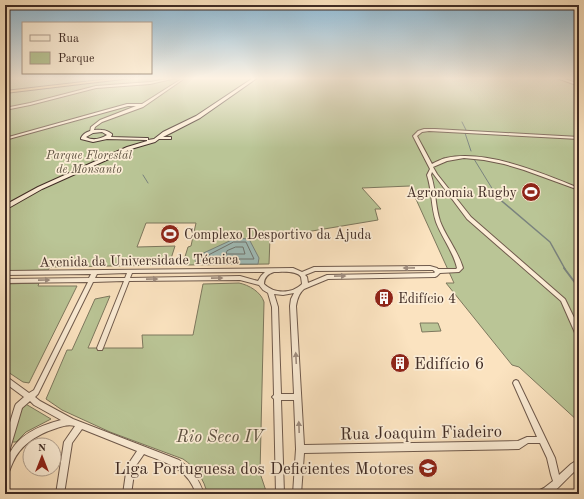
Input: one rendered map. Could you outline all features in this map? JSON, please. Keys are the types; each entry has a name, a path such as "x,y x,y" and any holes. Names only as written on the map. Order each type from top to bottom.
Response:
{"street":[{"path":"5,108 40,101"},
{"path":"92,132 94,127 101,121 142,106 149,101"},
{"path":"5,208 35,190 198,117 221,101"},
{"path":"5,139 128,105 142,106"},
{"path":"579,138 435,130 417,132 415,138 432,168 469,218 563,300 579,335"},
{"path":"106,138 110,135 108,132 100,131 92,132 85,135 83,138 95,141 106,138 169,138"},
{"path":"135,139 140,141 139,144"},
{"path":"427,159 437,162 459,157 504,163 545,175 579,189"},
{"path":"297,494 300,449 293,306 294,299 306,281 302,274 314,269 430,268 438,271 457,271 460,268 438,221 434,207 433,187 429,175 437,162"},
{"path":"273,270 263,276 261,284 266,290 271,292 293,292 327,276 435,275 438,271"},
{"name":"Avenida da Universidade Técnica","path":"5,273 293,270 302,274"},
{"path":"5,471 7,453 18,408 21,403 36,392 95,272"},
{"path":"100,348 130,272"},
{"name":"Avenida da Universidade Técnica","path":"5,281 240,278 261,284"},
{"path":"271,292 275,307 276,397 280,494"},
{"path":"5,379 50,411 70,421 176,463 186,469 195,481 200,494"},
{"path":"516,383 541,440 551,458 558,482"},
{"path":"276,397 298,397"},
{"path":"7,453 42,429 70,421"},
{"path":"60,494 68,442 80,425"},
{"name":"Rua Joaquim Fiadeiro","path":"300,449 519,445 527,440 541,440"},
{"path":"127,494 131,466 142,450"},
{"path":"541,494 553,492 558,482 570,469 579,463"}],"green space":[{"name":"Parque Florestal de Monsanto","path":"5,101 579,101 579,422 519,367 512,365 446,283 454,283 410,186 362,188 381,209 375,209 378,220 270,238 269,264 186,265 183,263 188,247 191,246 196,223 146,223 137,247 175,246 169,265 50,267 48,270 5,271"},
{"path":"39,283 38,286 77,286 29,383 23,382 5,370 5,284"},
{"name":"Rio Seco IV","path":"239,283 247,285 254,290 260,295 264,302 260,473 267,494 207,494 199,474 183,459 110,432 62,410 46,399 67,350 72,350 95,299 110,296 88,348 143,348 142,335 193,335 203,284"},
{"path":"420,323 438,323 441,331 422,332"},
{"path":"24,403 51,419 26,432 16,442 12,442 11,441"}],"water":[{"path":"236,238 249,239 259,258 258,264 196,264 195,259 197,256"}],"waterway":[{"path":"462,122 466,130"},
{"path":"465,133 471,151"},
{"path":"474,159 493,190"},
{"path":"143,175 148,183"},
{"path":"492,189 497,197 550,242 565,269"},
{"path":"564,268 579,288"}],"place":[{"name":"Agronomia Rugby","path":"531,192"},
{"name":"Complexo Desportivo da Ajuda","path":"170,234"},
{"name":"Edifício 4","path":"384,298"},
{"name":"Edifício 6","path":"400,363"},
{"name":"Liga Portuguesa dos Deficientes Motores","path":"428,468"}]}
